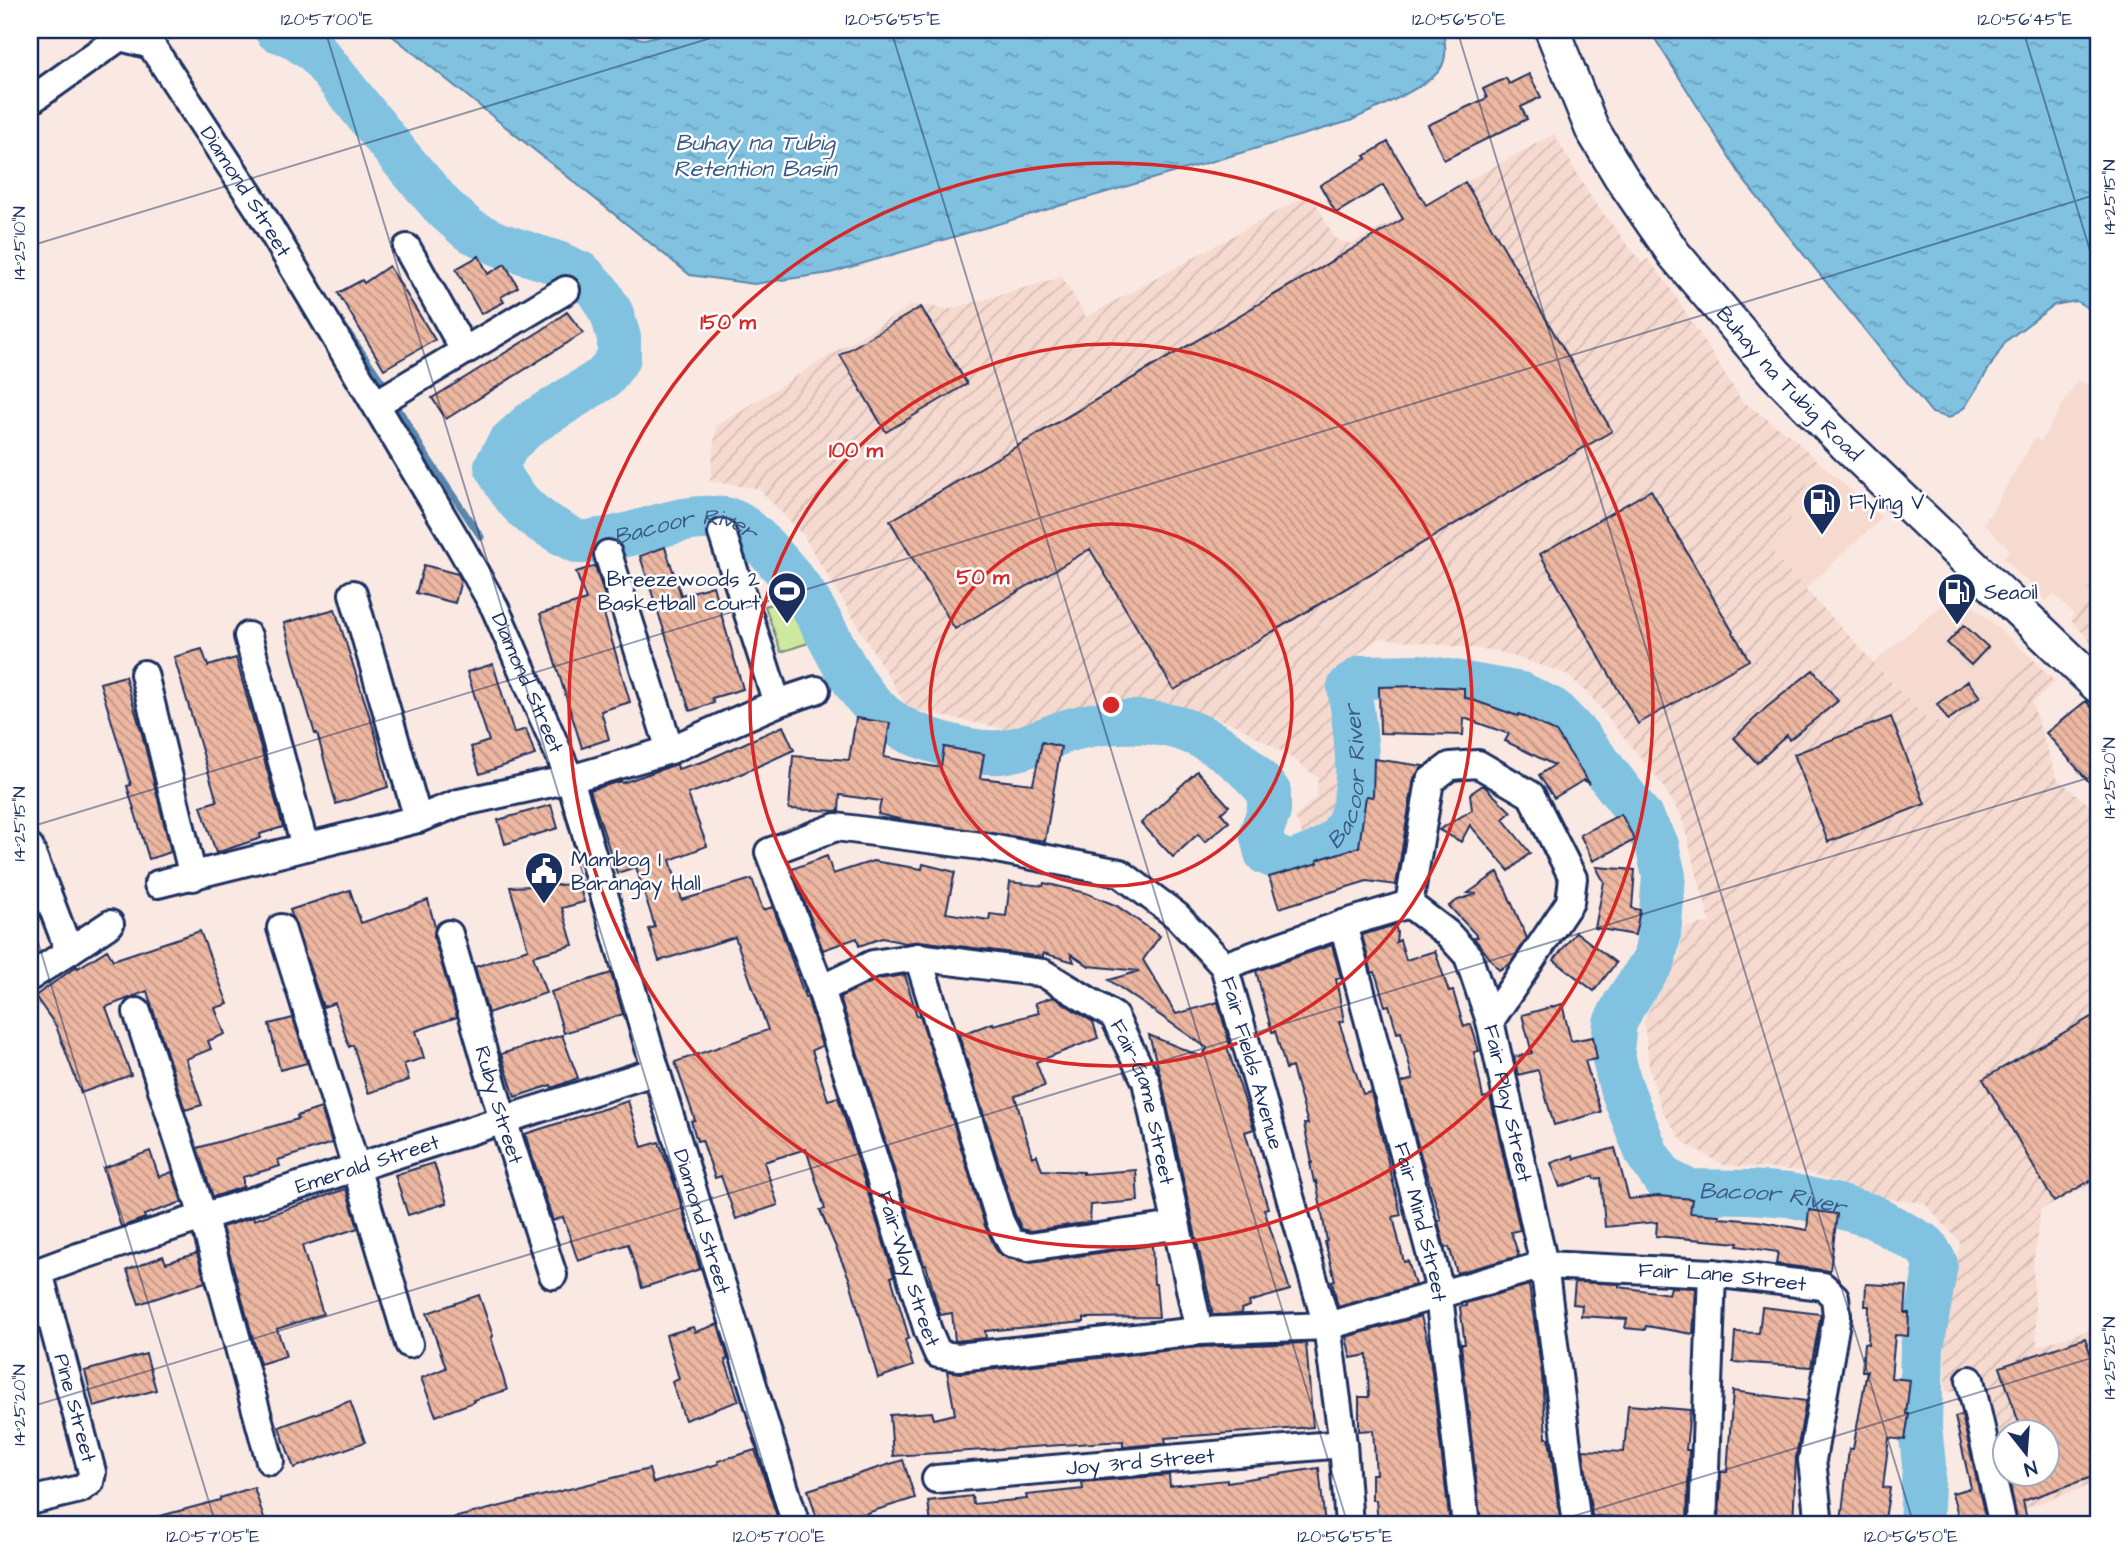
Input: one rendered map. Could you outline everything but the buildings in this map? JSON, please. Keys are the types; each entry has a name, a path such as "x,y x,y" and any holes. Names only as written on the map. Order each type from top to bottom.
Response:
{"main road":[{"name":"Buhay na Tubig Road","path":"1552,30 1592,129 1674,254 1775,373 1845,444 2098,686"}],"street":[{"name":"Diamond Street","path":"30,102 120,37 150,45 258,208 495,608 570,779 656,1071 796,1525"},
{"path":"407,248 464,350"},
{"path":"376,404 566,290"},
{"path":"722,533 777,703"},
{"path":"608,554 670,750"},
{"path":"353,594 418,818"},
{"path":"248,636 305,847"},
{"path":"144,674 193,877"},
{"path":"158,884 418,818 459,803 570,779 670,750 777,703 816,690"},
{"path":"1224,966 1409,904 1430,782 1450,766 1478,764 1531,794 1573,878 1570,902 1490,1021"},
{"name":"Fair Fields Avenue","path":"769,852 836,827 981,846 1120,873 1177,916 1224,966 1327,1326 1343,1444 1349,1525"},
{"path":"30,848 69,951"},
{"name":"Fair-Way Street","path":"769,852 821,989 928,1331 938,1354 958,1357 1199,1331 1327,1326 1440,1293"},
{"name":"Fair Play Street","path":"1409,904 1447,933 1468,956 1490,1021 1544,1265 1577,1525"},
{"path":"30,977 110,924"},
{"name":"Fair Mind Street","path":"1343,924 1440,1293 1466,1525"},
{"path":"281,928 409,1344"},
{"name":"Ruby Street","path":"449,934 503,1120 553,1275"},
{"path":"918,957 1000,1221 1011,1243 1029,1247 1175,1226"},
{"name":"Fair-Game Street","path":"821,989 873,964 918,957 1043,973 1114,1016 1146,1082 1199,1331"},
{"path":"137,1012 203,1216 270,1461"},
{"name":"Emerald Street","path":"34,1273 656,1071"},
{"name":"Fair Lane Street","path":"1440,1293 1544,1265 1712,1273 1823,1286 1835,1297 1837,1316 1812,1460 1819,1525"},
{"name":"Pine Street","path":"30,1501 80,1489 90,1482 92,1472 34,1273"},
{"path":"1703,1525 1712,1273"},
{"path":"1970,1380 2003,1525"},
{"name":"Joy 3rd Street","path":"936,1479 1343,1444"}],"shaded area":[{"path":"1554,134 1592,199 1642,263 1648,259 1669,286 1742,401 1792,437 1819,462 1773,554 1928,721 1943,723 2033,659 2055,682 2032,703 2057,778 2098,812 2098,1181 2040,1210 2033,1267 2037,1346 2098,1327 2098,1483 2022,1509 2016,1488 2062,1488 2062,1418 1995,1418 1989,1396 1945,1391 1945,1331 1960,1242 1924,1203 1893,1200 1802,1171 1724,1165 1684,1143 1662,1112 1649,1067 1644,1021 1660,984 1679,959 1683,928 1710,922 1681,816 1663,786 1588,693 1566,674 1497,651 1379,638 1335,672 1347,759 1338,811 1304,839 1295,817 1316,797 1318,778 1289,756 1238,726 1211,716 1091,705 1016,731 908,709 803,535 759,489 710,481 716,426 911,305 951,309 1062,277 1086,317 1307,195 1316,203 1335,239 1351,244"},
{"path":"2078,379 2098,391 2098,571 2074,615 2054,594 2046,601 2003,557 2010,550 1984,524 2035,438 2041,441"},
{"name":"Flying V","path":"1819,462 1882,518 1805,589 1773,554"},
{"path":"2098,571 2098,650 2071,620"},
{"name":"Seaoil","path":"1958,592 2033,659 1943,723 1928,721 1874,662"}],"green space":[{"name":"Breezewoods 2 Basketball court","path":"792,597 808,643 781,652 765,606"}],"water":[{"name":"Buhay na Tubig Retention Basin","path":"385,30 598,30 602,33 644,39 684,30 1443,30 1445,59 1441,68 1426,82 1350,121 830,273 754,284 690,275"},
{"path":"1642,30 2098,30 2098,314 2076,301 2054,305 2006,341 1965,407 1949,418 1932,413 1745,182 1652,34"}],"waterway":[{"name":"Bacoor River","path":"276,30 291,35 316,52 400,157 443,207 469,230 498,244 582,274 599,292 612,314 619,338 619,357 605,377 530,424 509,443 496,466 519,501 533,515 580,542 616,537 693,519 725,519 741,525 792,578 814,610 861,692 895,724 947,745 990,752 1018,749 1070,730 1116,722 1149,723 1181,729 1226,751 1269,792 1269,811 1261,833 1266,853 1289,863 1326,847 1337,839 1347,825 1353,807 1357,766 1349,687 1363,677 1419,676 1521,694 1553,710 1579,737 1641,817 1657,845 1664,876 1654,960 1615,1023 1612,1051 1620,1084 1647,1154 1664,1179 1688,1191 1789,1195 1872,1216 1926,1246 1936,1264 1922,1348 1920,1427 1924,1465 1921,1525"},
{"path":"334,312 383,383"},
{"path":"400,411 425,454 481,537"}],"place":[{"name":"Flying V","path":"1822,536"},
{"name":"Breezewoods 2 Basketball court","path":"787,625"},
{"name":"Seaoil","path":"1957,626"},
{"name":"Mambog I Barangay Hall","path":"544,905"}]}
